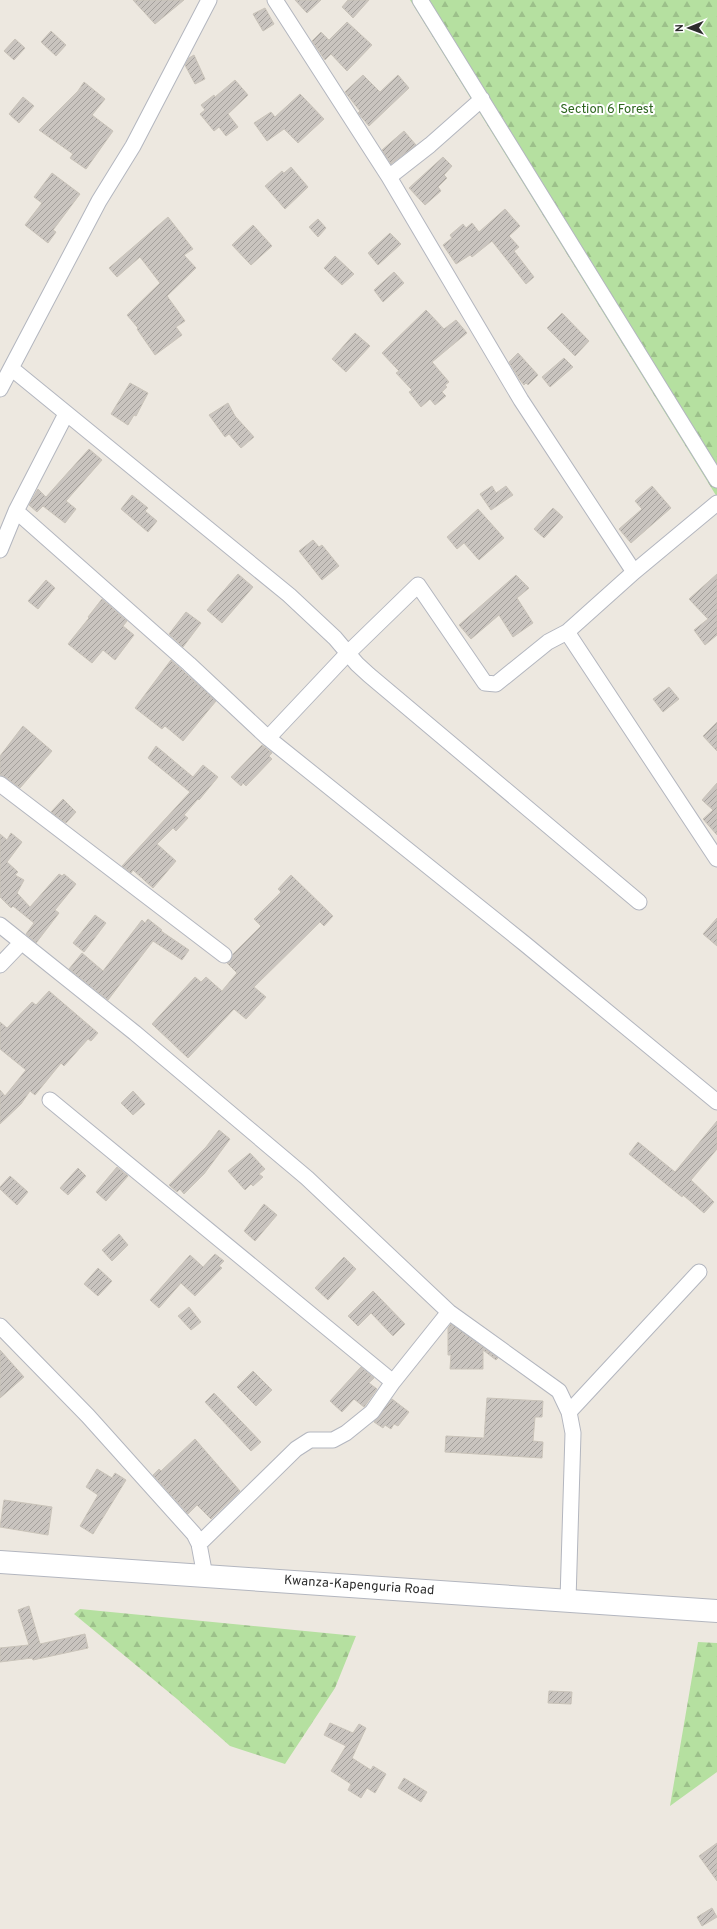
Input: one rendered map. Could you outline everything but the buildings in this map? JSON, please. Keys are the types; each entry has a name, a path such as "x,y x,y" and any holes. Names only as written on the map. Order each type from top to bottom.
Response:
{"street":[{"path":"0,389 99,201 132,146 209,0"},
{"path":"275,0 388,177 521,400 634,572"},
{"path":"420,0 717,480"},
{"path":"388,177 430,145 482,99"},
{"path":"11,368 289,595 336,638 369,675 639,902"},
{"path":"0,550 16,511 66,414"},
{"path":"268,738 348,653 418,585 485,683 496,684 548,642 567,632 634,572 717,503"},
{"path":"16,511 189,664 268,738 531,948 717,1102"},
{"path":"567,632 717,859"},
{"path":"0,784 224,955"},
{"path":"0,925 135,1033 307,1178 449,1312 559,1391 569,1412 573,1433 568,1600"},
{"path":"0,965 22,943"},
{"path":"50,1100 393,1382"},
{"path":"569,1412 699,1272"},
{"path":"199,1544 296,1449 310,1440 333,1440 346,1433 372,1412 393,1382 449,1312"},
{"path":"0,1326 88,1416 194,1534 199,1544 205,1576"},
{"name":"Kwanza-Kapenguria Road","path":"0,1562 717,1611"}],"green space":[{"name":"Section 6 Forest","path":"410,0 717,0 717,497"},
{"path":"80,1609 356,1636 335,1688 285,1764 230,1746 177,1699 74,1614"},
{"path":"698,1642 717,1643 717,1772 670,1806"}]}
